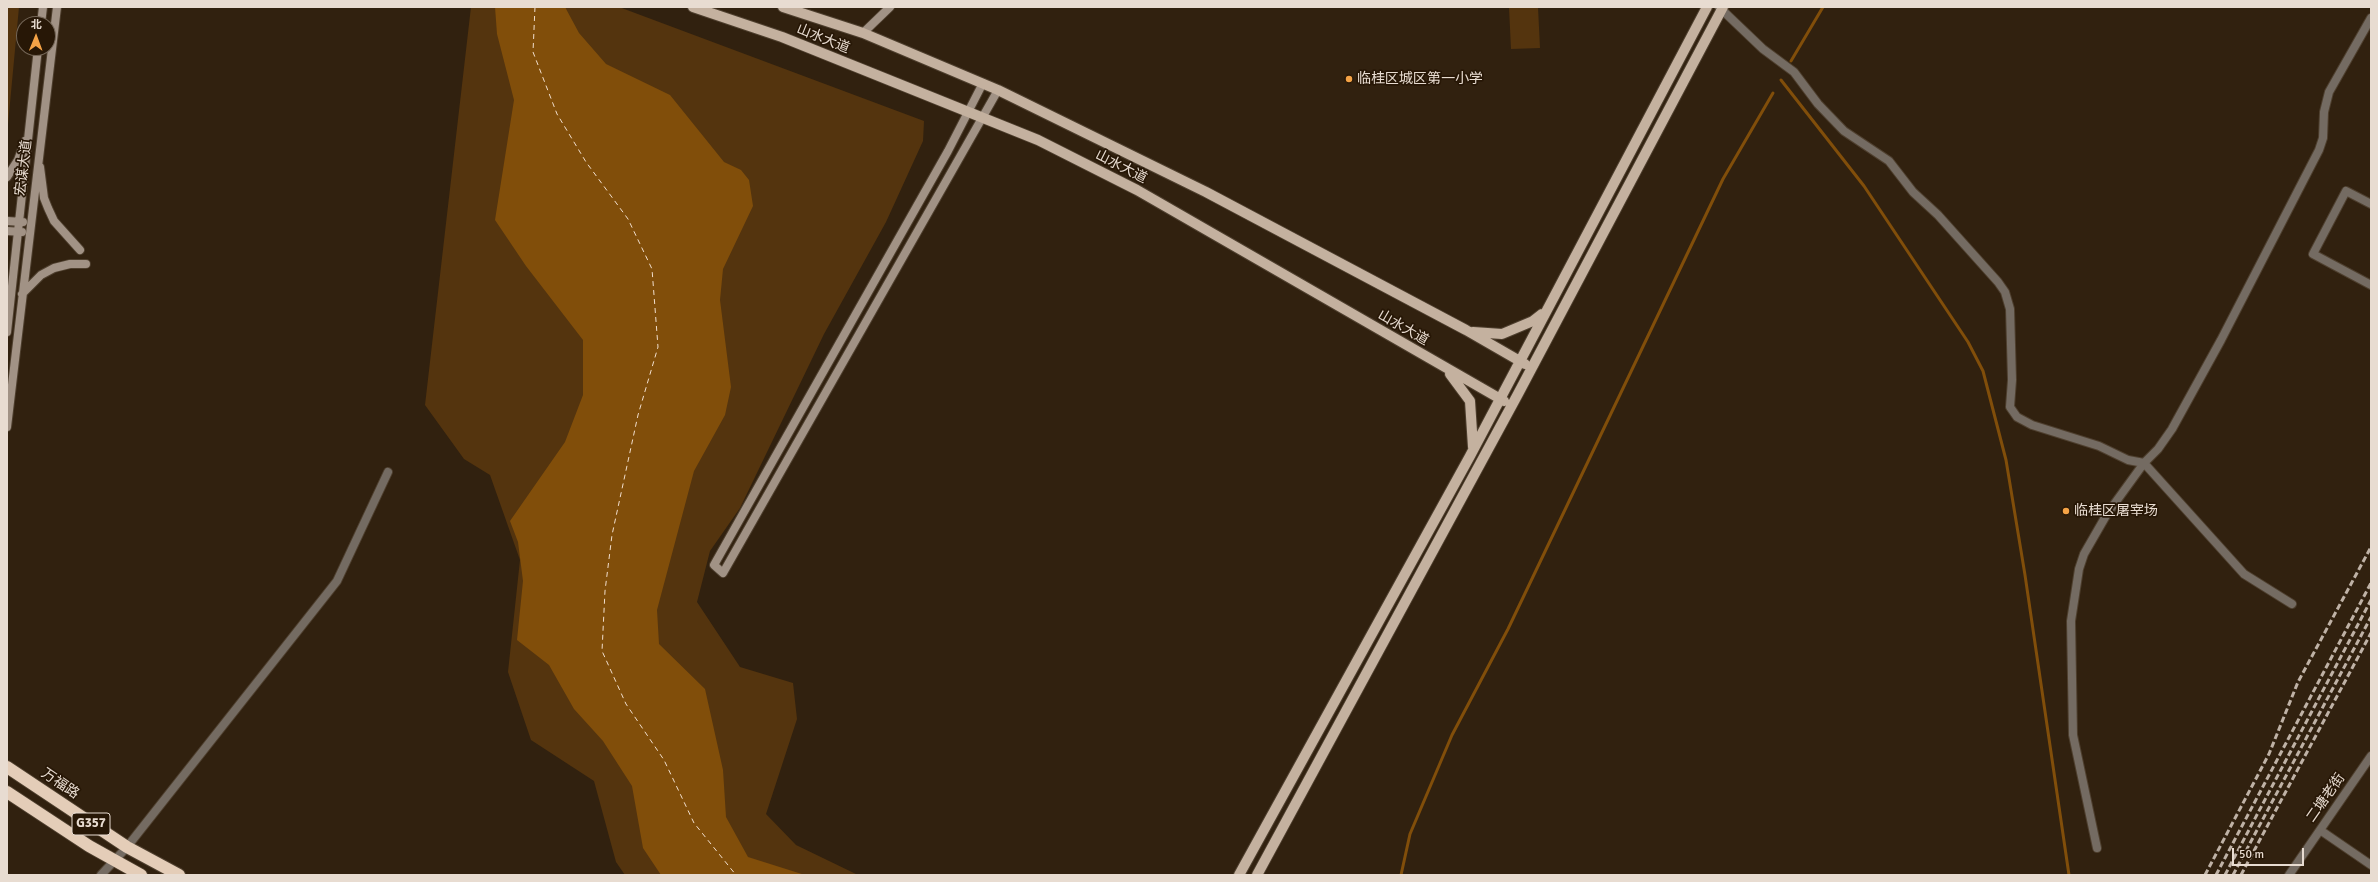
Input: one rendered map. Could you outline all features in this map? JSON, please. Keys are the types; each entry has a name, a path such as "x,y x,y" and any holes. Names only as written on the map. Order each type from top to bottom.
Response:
{"highway":[{"name":"万福路","path":"7,767 127,847 178,875"},
{"name":"G357","path":"7,792 114,860 141,875"}],"main road":[{"name":"山水大道","path":"693,7 782,37 1038,140 1137,190 1511,406"},
{"name":"山水大道","path":"783,7 863,33 998,90 1206,192 1466,330 1531,368"},
{"path":"1239,875 1473,450 1499,398 1707,7"},
{"path":"1257,875 1511,406 1721,8"},
{"path":"1466,330 1502,334 1533,322 1546,312"},
{"path":"1445,368 1459,383 1470,402 1473,450"}],"street":[{"name":"宏谋大道","path":"7,427 30,223 57,7"},
{"path":"863,33 890,7"},
{"path":"1721,8 1763,49 1792,70 1813,99 1840,127 1889,161 1913,192 1938,215 1998,282 2005,292 2010,309 2012,380 2010,407 2017,417 2032,425 2099,446 2128,460 2144,463 2244,574 2292,604"},
{"path":"2097,848 2073,735 2072,621 2079,569 2084,554 2107,514 2144,463 2158,449 2172,429 2221,340 2319,150 2323,138 2324,112 2329,92 2371,18"},
{"name":"宏谋大道","path":"7,332 37,56"},
{"path":"983,83 714,565 723,573 998,90"},
{"path":"7,177 18,160 29,129"},
{"path":"39,149 44,198 54,221 80,250"},
{"path":"2371,204 2346,191 2313,254 2371,285"},
{"path":"7,221 30,223"},
{"path":"7,231 29,232"},
{"path":"22,294 41,275 54,268 70,264 86,264"},
{"path":"7,272 12,294"},
{"path":"101,875 127,847 337,581 388,472"},
{"name":"二塘老街","path":"2289,875 2371,756"},
{"path":"2320,830 2371,865"}],"shaded area":[{"path":"7,7 19,7 18,16 16,16 16,39 7,135"},
{"path":"471,7 619,7 924,121 923,141 886,222 824,334 740,508 710,551 697,602 740,667 793,683 797,719 766,814 796,845 858,875 625,875 616,862 594,781 531,740 508,672 520,560 490,475 464,459 425,405"},
{"path":"495,7 565,7 579,33 606,64 670,95 724,162 741,170 749,180 753,206 723,269 720,300 731,387 725,415 694,471 657,610 659,644 705,689 723,770 726,817 748,857 805,875 661,875 643,848 632,786 603,741 574,709 549,665 517,640 523,581 518,542 510,521 565,442 583,395 583,340 526,266 495,220 514,100 497,34"},
{"path":"1509,7 1538,7 1540,48 1511,49"}],"waterway":[{"path":"1791,61 1823,7"},
{"path":"1781,80 1864,186 1968,342 1983,371 2006,460 2025,575 2069,875"},
{"path":"1401,875 1410,834 1452,735 1508,629 1723,179 1773,93"}],"ferry route":[{"path":"535,7 533,52 557,114 586,162 628,219 652,269 658,347 638,415 612,535 605,591 602,651 626,704 664,760 694,823 736,875"}],"railway":[{"path":"2205,875 2269,754 2298,682 2371,547"},
{"path":"2216,875 2371,583"},
{"path":"2225,875 2371,600"},
{"path":"2233,875 2371,617"},
{"path":"2241,875 2371,633"}],"place":[{"name":"临桂区城区第一小学","path":"1349,79"},
{"name":"临桂区屠宰场","path":"2066,511"}]}
